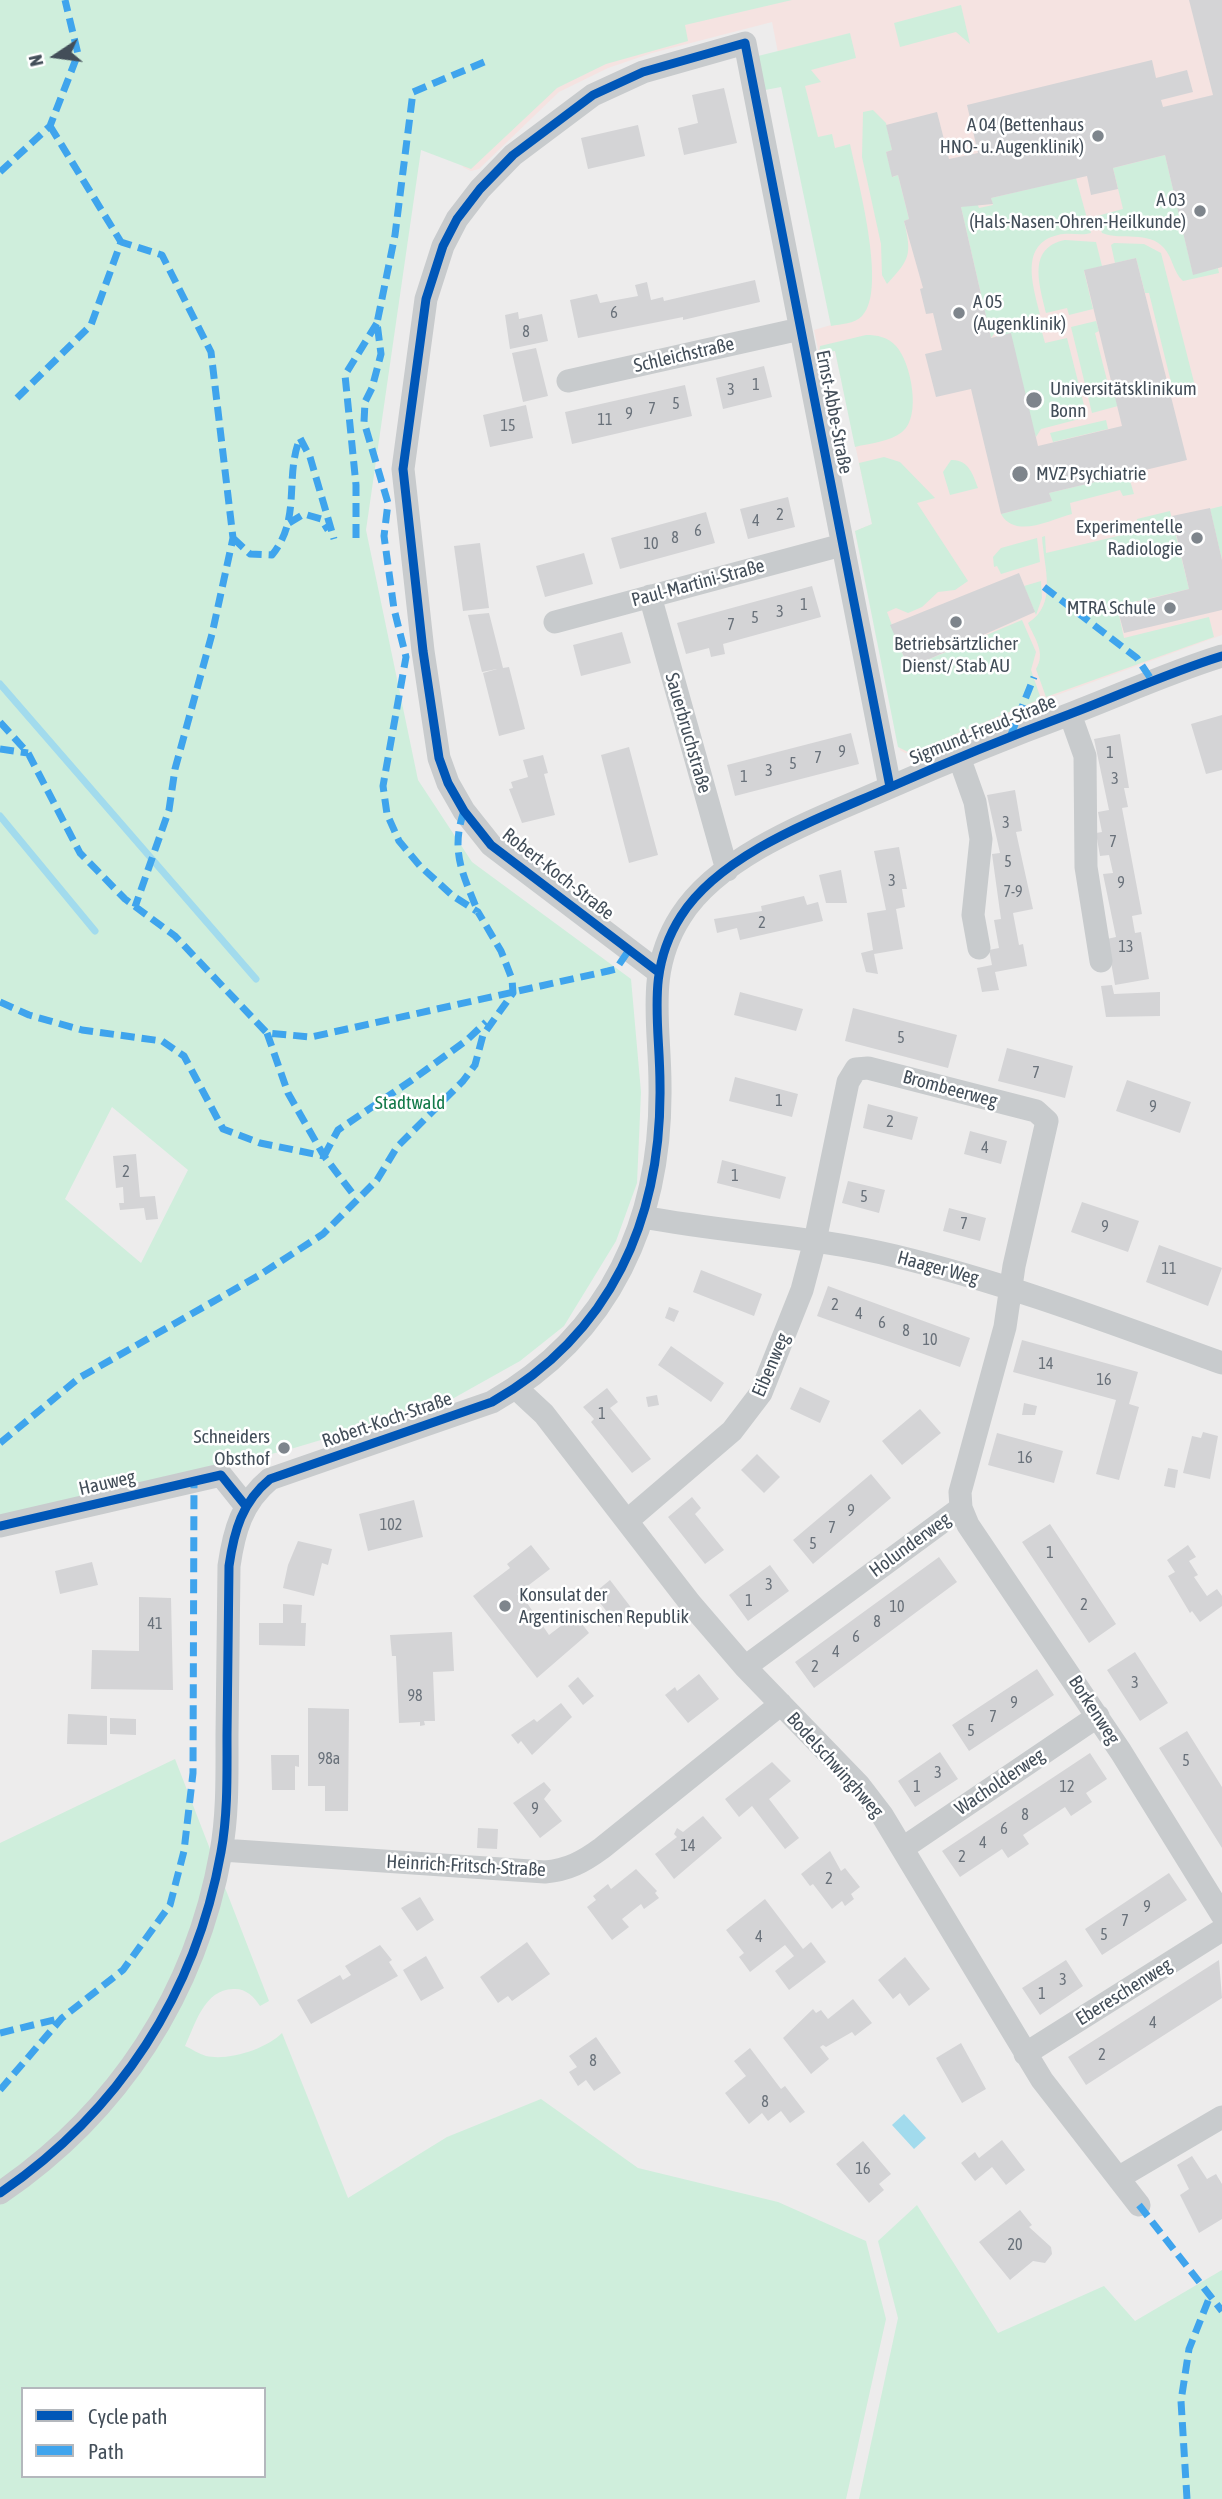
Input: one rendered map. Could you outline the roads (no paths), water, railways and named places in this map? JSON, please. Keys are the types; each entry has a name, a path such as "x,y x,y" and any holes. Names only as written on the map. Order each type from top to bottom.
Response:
{"street":[{"name":"Ernst-Abbe-Straße","path":"745,43 890,787"},
{"name":"Robert-Koch-Straße","path":"0,2193 22,2179 94,2111 152,2037 180,1988 205,1926 222,1850 226,1790 229,1566 232,1542 245,1505 270,1479 492,1402 538,1373 572,1339 600,1303 626,1259 643,1217 655,1177 660,1132 657,971 491,845 464,811 448,783 439,758 422,651 403,469 426,299 443,246 457,219 480,189 522,148 593,95 643,72 745,43"},
{"name":"Schleichstraße","path":"568,381 800,329"},
{"name":"Paul-Martini-Straße","path":"555,622 842,545"},
{"name":"Sauerbruchstraße","path":"650,596 727,870"},
{"name":"Sigmund-Freud-Straße","path":"657,971 662,950 682,913 727,870 757,850 959,757 1222,656"},
{"path":"1070,714 1085,756 1086,867 1101,961"},
{"path":"959,757 975,802 981,839 973,915 979,948"},
{"name":"Brombeerweg","path":"815,1241 848,1082 856,1069 868,1068 1036,1111 1047,1121 1011,1287"},
{"name":"Haager Weg","path":"643,1217 815,1241 893,1255 1011,1287 1222,1363"},
{"name":"Eibenweg","path":"628,1520 733,1432 749,1413 774,1365 802,1290 815,1241"},
{"name":"Holunderweg","path":"745,1667 961,1508 960,1492 1005,1327 1011,1287"},
{"name":"Bodelschwinghweg","path":"516,1388 544,1414 690,1603 745,1667 859,1785 903,1848 1025,2054 1139,2205"},
{"name":"Hauweg","path":"0,1526 221,1475 245,1505"},
{"name":"Borkenweg","path":"961,1508 968,1525 1098,1716 1222,1915"},
{"name":"Heinrich-Fritsch-Straße","path":"222,1850 545,1872 563,1870 582,1862 601,1848 781,1704"},
{"name":"Wacholderweg","path":"903,1848 1098,1716"},
{"name":"Ebereschenweg","path":"1025,2054 1222,1930"},
{"path":"1118,2178 1222,2117"}],"water":[{"path":"904,2114 926,2138 914,2149 892,2125"}],"waterway":[{"path":"0,684 256,979"},
{"path":"0,816 95,931"}],"place":[{"name":"A 04 (Bettenhaus HNO- u. Augenklinik)","path":"1098,136"},
{"name":"A 03 (Hals-Nasen-Ohren-Heilkunde)","path":"1200,211"},
{"name":"A 05 (Augenklinik)","path":"959,313"},
{"name":"Universitätsklinikum Bonn","path":"1034,400"},
{"name":"MVZ Psychiatrie","path":"1020,474"},
{"name":"Experimentelle Radiologie","path":"1197,538"},
{"name":"MTRA Schule","path":"1170,608"},
{"name":"Betriebsärtzlicher Dienst/ Stab AU","path":"956,622"},
{"name":"Schneiders Obsthof","path":"284,1448"},
{"name":"Konsulat der Argentinischen Republik","path":"505,1606"}],"park label":[{"name":"Stadtwald","path":"410,1103"}]}
